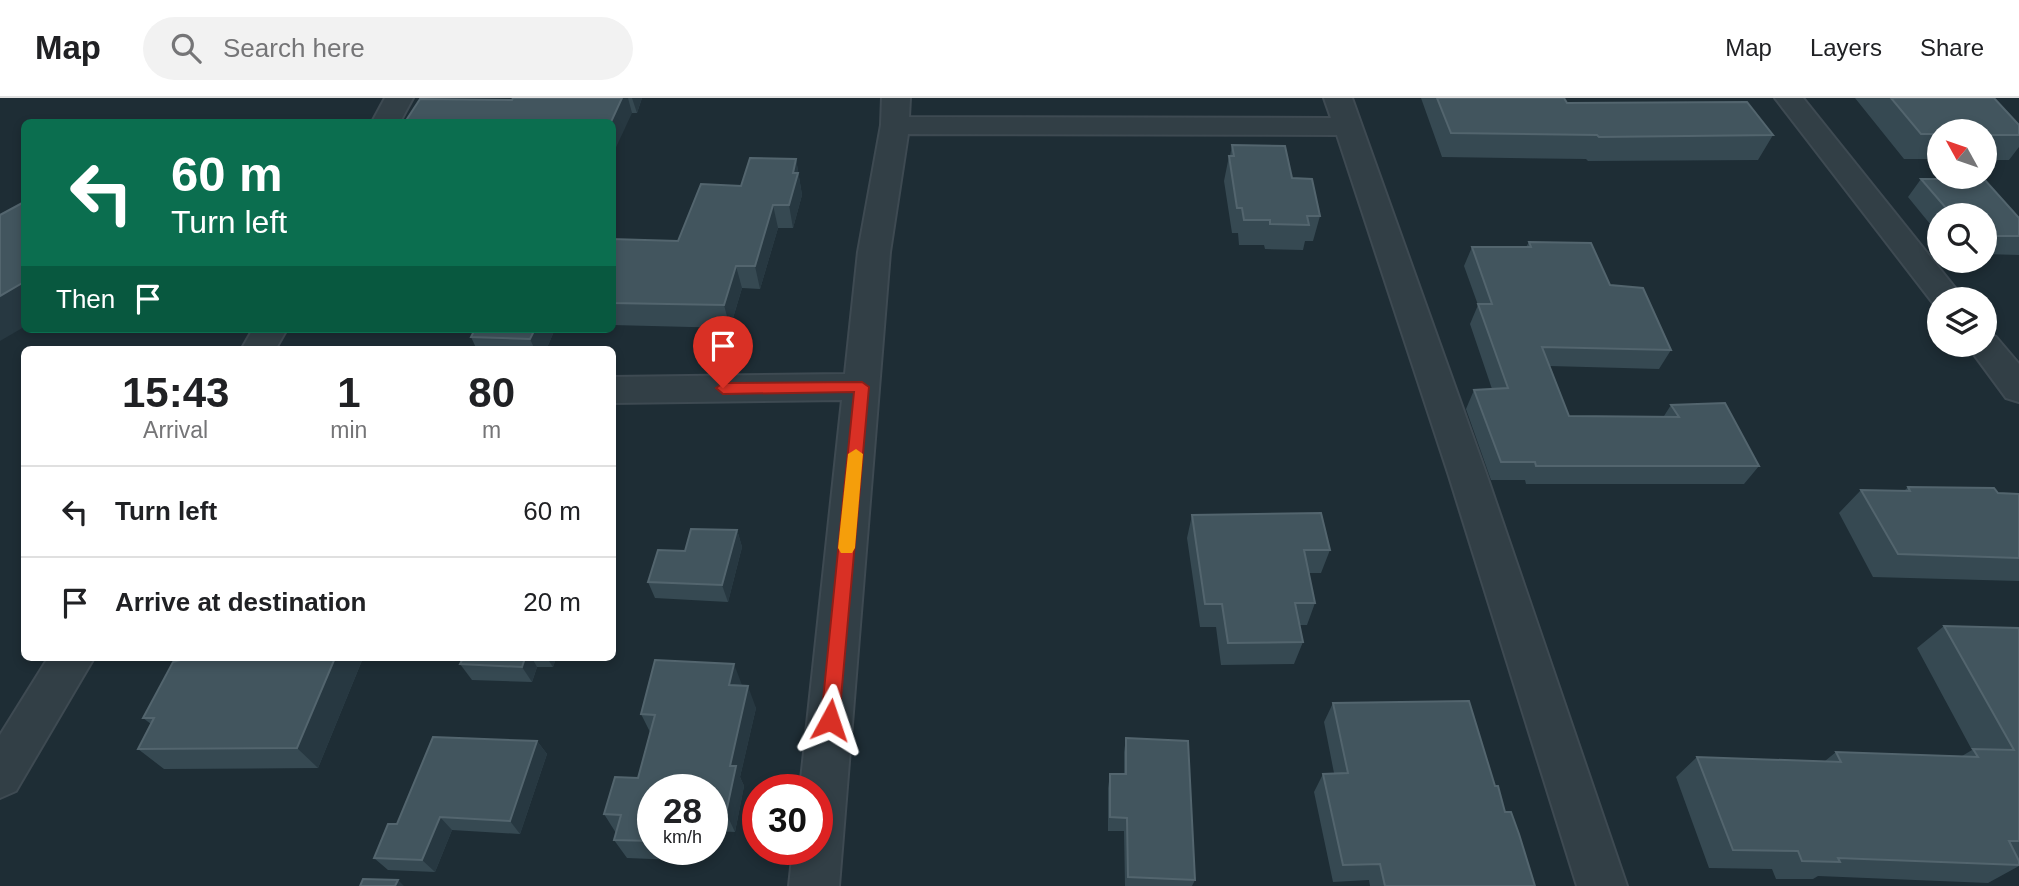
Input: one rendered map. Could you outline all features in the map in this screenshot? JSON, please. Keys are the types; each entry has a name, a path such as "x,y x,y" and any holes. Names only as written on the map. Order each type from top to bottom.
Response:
{"street":[{"path":"388,119 399,98"},
{"path":"1790,98 1939,287"},
{"path":"814,886 874,252 896,111 1344,112 1468,476 1602,886"},
{"path":"1994,357 2017,384"},
{"path":"616,390 862,387"},
{"path":"0,776 70,661"}],"building":[{"path":"622,98 612,119 407,119 420,99"},
{"path":"1437,98 1564,98 1567,103 1747,102 1773,135 1599,137 1451,133"},
{"path":"1891,98 1994,98 2019,125 2019,135 1997,135 1997,119 1927,119 1927,134 1921,134"},
{"path":"1232,145 1285,146 1292,178 1312,179 1320,216 1307,216 1309,225 1244,220 1242,208 1237,208 1229,156 1234,156"},
{"path":"750,158 796,159 793,173 798,173 789,205 773,205 755,266 736,266 724,305 616,303 616,239 678,241 701,184 741,186"},
{"path":"1930,189 1993,189 2019,218 2019,236 1997,236 1997,203 1942,203"},
{"path":"21,204 21,284 0,296 0,215"},
{"path":"1529,242 1591,243 1610,285 1643,288 1671,350 1542,347 1569,416 1679,417 1671,405 1725,403 1759,466 1536,466 1535,462 1501,462 1474,390 1508,388 1478,304 1492,304 1472,247 1531,247"},
{"path":"473,333 533,333 530,339 471,337"},
{"path":"1908,487 1994,488 1998,493 2019,494 2019,558 1898,554 1861,490 1910,491"},
{"path":"1321,513 1330,550 1304,550 1315,603 1295,603 1303,642 1228,643 1222,604 1205,604 1192,515"},
{"path":"691,529 737,530 722,585 648,582 658,550 685,551"},
{"path":"1944,626 2019,628 2019,841 2009,841 2019,865 1838,858 1840,862 1802,861 1798,851 1733,850 1697,757 1841,762 1836,752 1978,757 1973,749 2014,750"},
{"path":"655,660 734,664 729,685 748,686 730,766 736,766 728,804 728,774 639,774 655,715 641,714"},
{"path":"334,661 297,748 138,749 154,718 143,718 173,662"},
{"path":"462,661 524,661 522,667 460,664"},
{"path":"1469,701 1495,786 1498,786 1505,812 1511,812 1535,886 1385,886 1380,864 1343,865 1323,774 1348,773 1333,703"},
{"path":"433,737 537,741 510,821 440,817 422,860 374,858 388,824 397,824"},
{"path":"1126,738 1188,741 1195,880 1128,877 1127,818 1110,817 1110,774 1126,774"},
{"path":"615,777 637,778 637,841 614,840 621,815 604,814"},
{"path":"363,879 398,880 395,886 360,886"}],"slow traffic":[{"path":"847,548 856,454"}],"route":[{"path":"723,388 862,387 830,720"}]}
